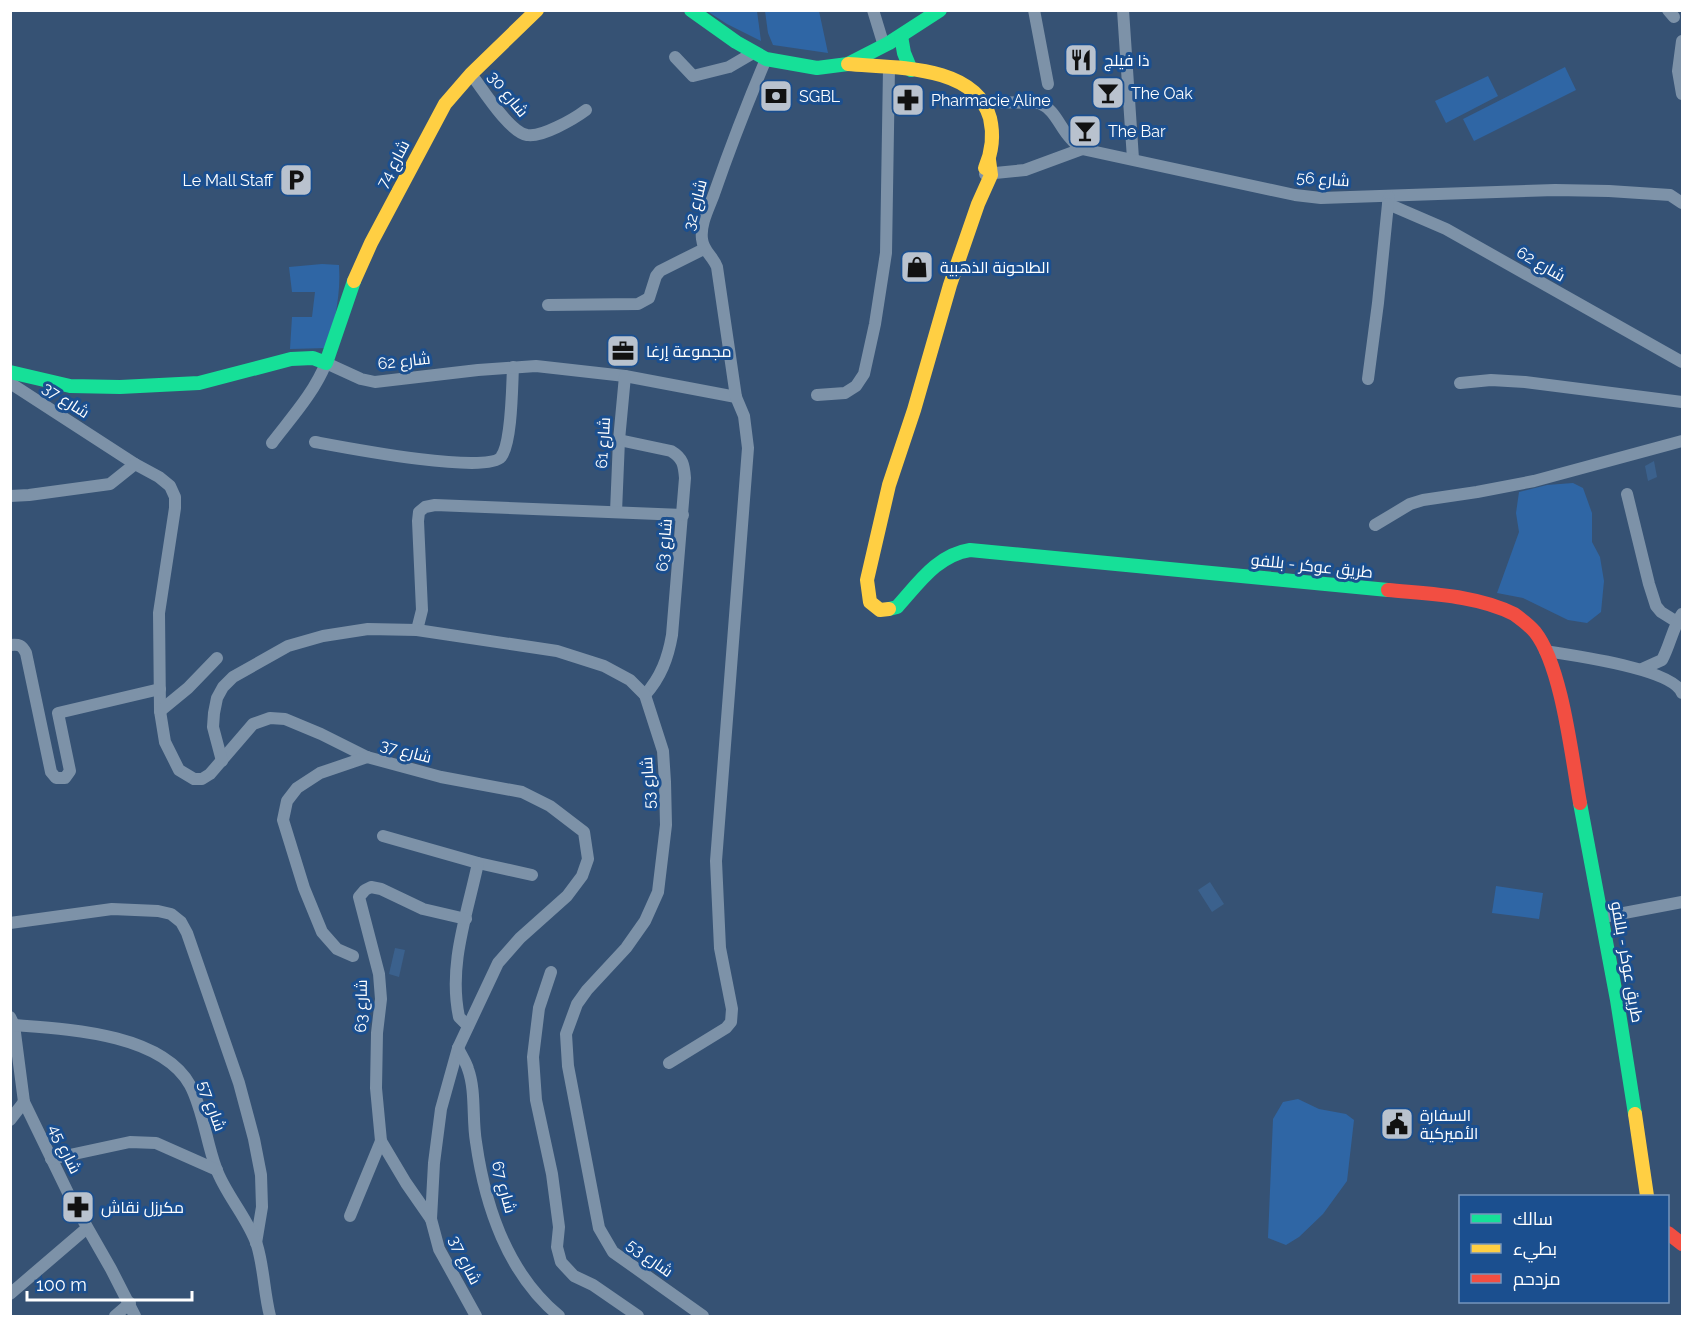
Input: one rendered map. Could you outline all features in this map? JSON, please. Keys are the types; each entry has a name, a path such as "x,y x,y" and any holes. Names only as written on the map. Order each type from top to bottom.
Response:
{"street":[{"name":"شارع 74","path":"326,363 350,290 370,243 444,104 471,74 537,10"},
{"path":"692,10 760,56 817,68 848,63 925,71 952,78 965,85 985,102 990,114 992,125 986,174 1025,170 1082,149 1071,139 1052,112 1039,103 985,102"},
{"path":"817,395 845,393 856,387 864,374 875,324 886,253 892,68 873,10"},
{"path":"848,63 886,45 940,10"},
{"path":"1034,10 1048,84"},
{"path":"1123,10 1133,159"},
{"path":"901,36 904,54 911,70"},
{"path":"1683,41 1678,71 1683,94"},
{"path":"675,57 693,76 760,56"},
{"name":"شارع 32","path":"669,1063 726,1028 732,1019 730,992 720,948 716,885 748,448 744,417 736,397 717,267 704,249 702,239 703,226 746,104 760,56"},
{"name":"شارع 30","path":"471,74 508,122 525,135 538,134 574,119 586,110"},
{"name":"شارع 56","path":"1082,149 1295,195 1338,199 1388,201 1555,190 1676,194 1683,203"},
{"name":"طريق عوكر - بللفو","path":"986,174 889,485 868,572 866,592 870,601 877,607 887,609 900,605 939,562 957,552 970,550 1435,595 1496,607 1523,620 1534,632 1545,651 1564,717 1603,918 1634,1098 1647,1195"},
{"path":"1368,379 1388,201"},
{"name":"شارع 62","path":"1388,201 1446,229 1683,362"},
{"path":"548,305 638,304 651,296 656,276 660,271 704,249"},
{"name":"شارع 62","path":"10,372 70,386 120,387 199,383 291,358 313,358 362,379 375,382 513,366 536,366 625,376 736,397"},
{"path":"272,443 315,385 326,363"},
{"path":"315,442 423,459 492,463 501,456 508,436 513,366"},
{"name":"شارع 61","path":"616,513 625,376"},
{"path":"1460,383 1491,380 1525,382 1683,402"},
{"name":"شارع 37","path":"10,383 135,464 159,477 170,486 175,497 159,613 160,711 165,742 179,770 189,777 202,779 222,761 254,724 270,718 285,720 321,734 367,757 441,777 522,792 550,806 584,832 588,859 582,876 567,896 520,938 498,963 458,1048 441,1109 434,1163 431,1219 439,1249 476,1317"},
{"name":"شارع 63","path":"619,440 671,451 682,459 685,478 684,515 668,657 653,686 645,695"},
{"path":"1376,525 1410,504 1423,500 1534,481 1683,441"},
{"path":"10,496 110,484 135,464"},
{"path":"1627,494 1656,606 1661,612 1680,618 1662,660 1642,669"},
{"path":"417,630 422,610 418,521 422,508 435,505 684,515"},
{"path":"222,761 213,727 217,698 223,687 233,677 288,646 323,636 368,629 417,630 557,651 604,666 630,680 645,695"},
{"path":"10,645 18,645 26,653 51,772 56,778 65,778 70,771 58,713 160,689"},
{"path":"1545,651 1642,669 1678,686 1683,693"},
{"path":"160,711 188,688 217,658"},
{"name":"شارع 53","path":"645,695 663,751 666,825 658,892 645,921 626,948 587,990 578,1004 566,1034 568,1066 599,1228 613,1252 703,1317"},
{"path":"353,956 337,949 322,932 304,888 283,820 287,801 297,788 320,773 367,757"},
{"path":"383,836 478,864 532,875"},
{"path":"468,1026 459,1017 454,982 455,964 478,864"},
{"name":"شارع 63","path":"431,1219 381,1141 376,1088 377,1033 381,999 379,975 359,897 371,887 381,889 423,909 466,919"},
{"path":"1603,918 1683,902"},
{"path":"10,923 68,913 112,909 158,911 171,914 181,922 187,933 239,1083 254,1139 261,1175 262,1196 256,1243"},
{"path":"551,972 539,1008 533,1057 536,1100 552,1174 559,1227 557,1248 561,1262 574,1276 593,1285 638,1317"},
{"name":"شارع 57","path":"12,1021 77,1030 109,1038 147,1049 171,1063 189,1084 217,1170 256,1243 270,1317"},
{"name":"شارع 45","path":"12,1021 24,1102 51,1159 130,1303 135,1317"},
{"name":"شارع 67","path":"458,1048 469,1070 476,1142 483,1179 500,1235 522,1277 559,1317"},
{"path":"10,1120 24,1102"},
{"path":"350,1216 381,1141"},
{"path":"51,1159 130,1142 156,1143 217,1170"},
{"path":"10,1294 87,1228"},
{"path":"1669,1234 1683,1244"},
{"path":"115,1317 130,1303"}],"shaded area":[{"path":"707,11 757,11 761,41 727,24"},
{"path":"765,11 819,11 828,53 773,45 768,33"},
{"path":"1565,67 1576,90 1474,141 1463,119"},
{"path":"1488,76 1498,96 1446,123 1435,101"},
{"path":"339,265 338,296 328,348 290,349 292,317 312,317 315,292 292,292 289,267"},
{"path":"1654,461 1657,477 1648,481 1645,466"},
{"path":"1573,483 1583,488 1592,513 1592,542 1600,557 1604,581 1601,612 1587,623 1568,620 1523,598 1497,593 1519,532 1516,513 1519,492 1547,485"},
{"path":"1210,882 1224,904 1212,912 1198,890"},
{"path":"1496,886 1543,893 1539,919 1492,913"},
{"path":"395,948 405,950 399,977 389,974"},
{"path":"1298,1099 1319,1109 1346,1114 1354,1120 1347,1181 1323,1214 1299,1237 1286,1245 1268,1238 1273,1119 1283,1102"}],"traffic: fast":[{"path":"691,10 736,42 766,59 817,68 848,64 889,43 940,10"},
{"path":"901,36 904,53 911,70"},
{"path":"10,372 70,386 120,387 199,383 291,359 313,358 326,363 354,281"},
{"path":"889,609 897,607 938,564 958,553 970,550 1388,590"},
{"path":"1580,803 1617,1000 1635,1114"}],"traffic: slow":[{"path":"354,281 371,243 445,104 471,74 537,10"},
{"path":"848,64 930,72 968,87 981,100 990,118 992,143 985,168"},
{"path":"889,609 880,610 870,602 867,580 889,485 914,410 950,285 978,204 991,175 989,160"},
{"path":"1635,1114 1647,1195"}],"traffic: jam":[{"path":"1388,590 1452,596 1484,603 1514,614 1535,632 1544,647 1559,689 1580,803"},
{"path":"1669,1234 1682,1244"}],"place":[{"name":"ذا فيلج","path":"1081,60"},
{"name":"The Oak","path":"1108,93"},
{"name":"SGBL","path":"776,96"},
{"name":"Pharmacie Aline","path":"908,100"},
{"name":"The Bar","path":"1085,131"},
{"name":"Le Mall Staff","path":"296,180"},
{"name":"الطاحونة الذهبية","path":"917,267"},
{"name":"مجموعة إرغا","path":"623,351"},
{"name":"السفارة الأميركية","path":"1397,1124"},
{"name":"مكرزل نقاش","path":"78,1207"}]}
